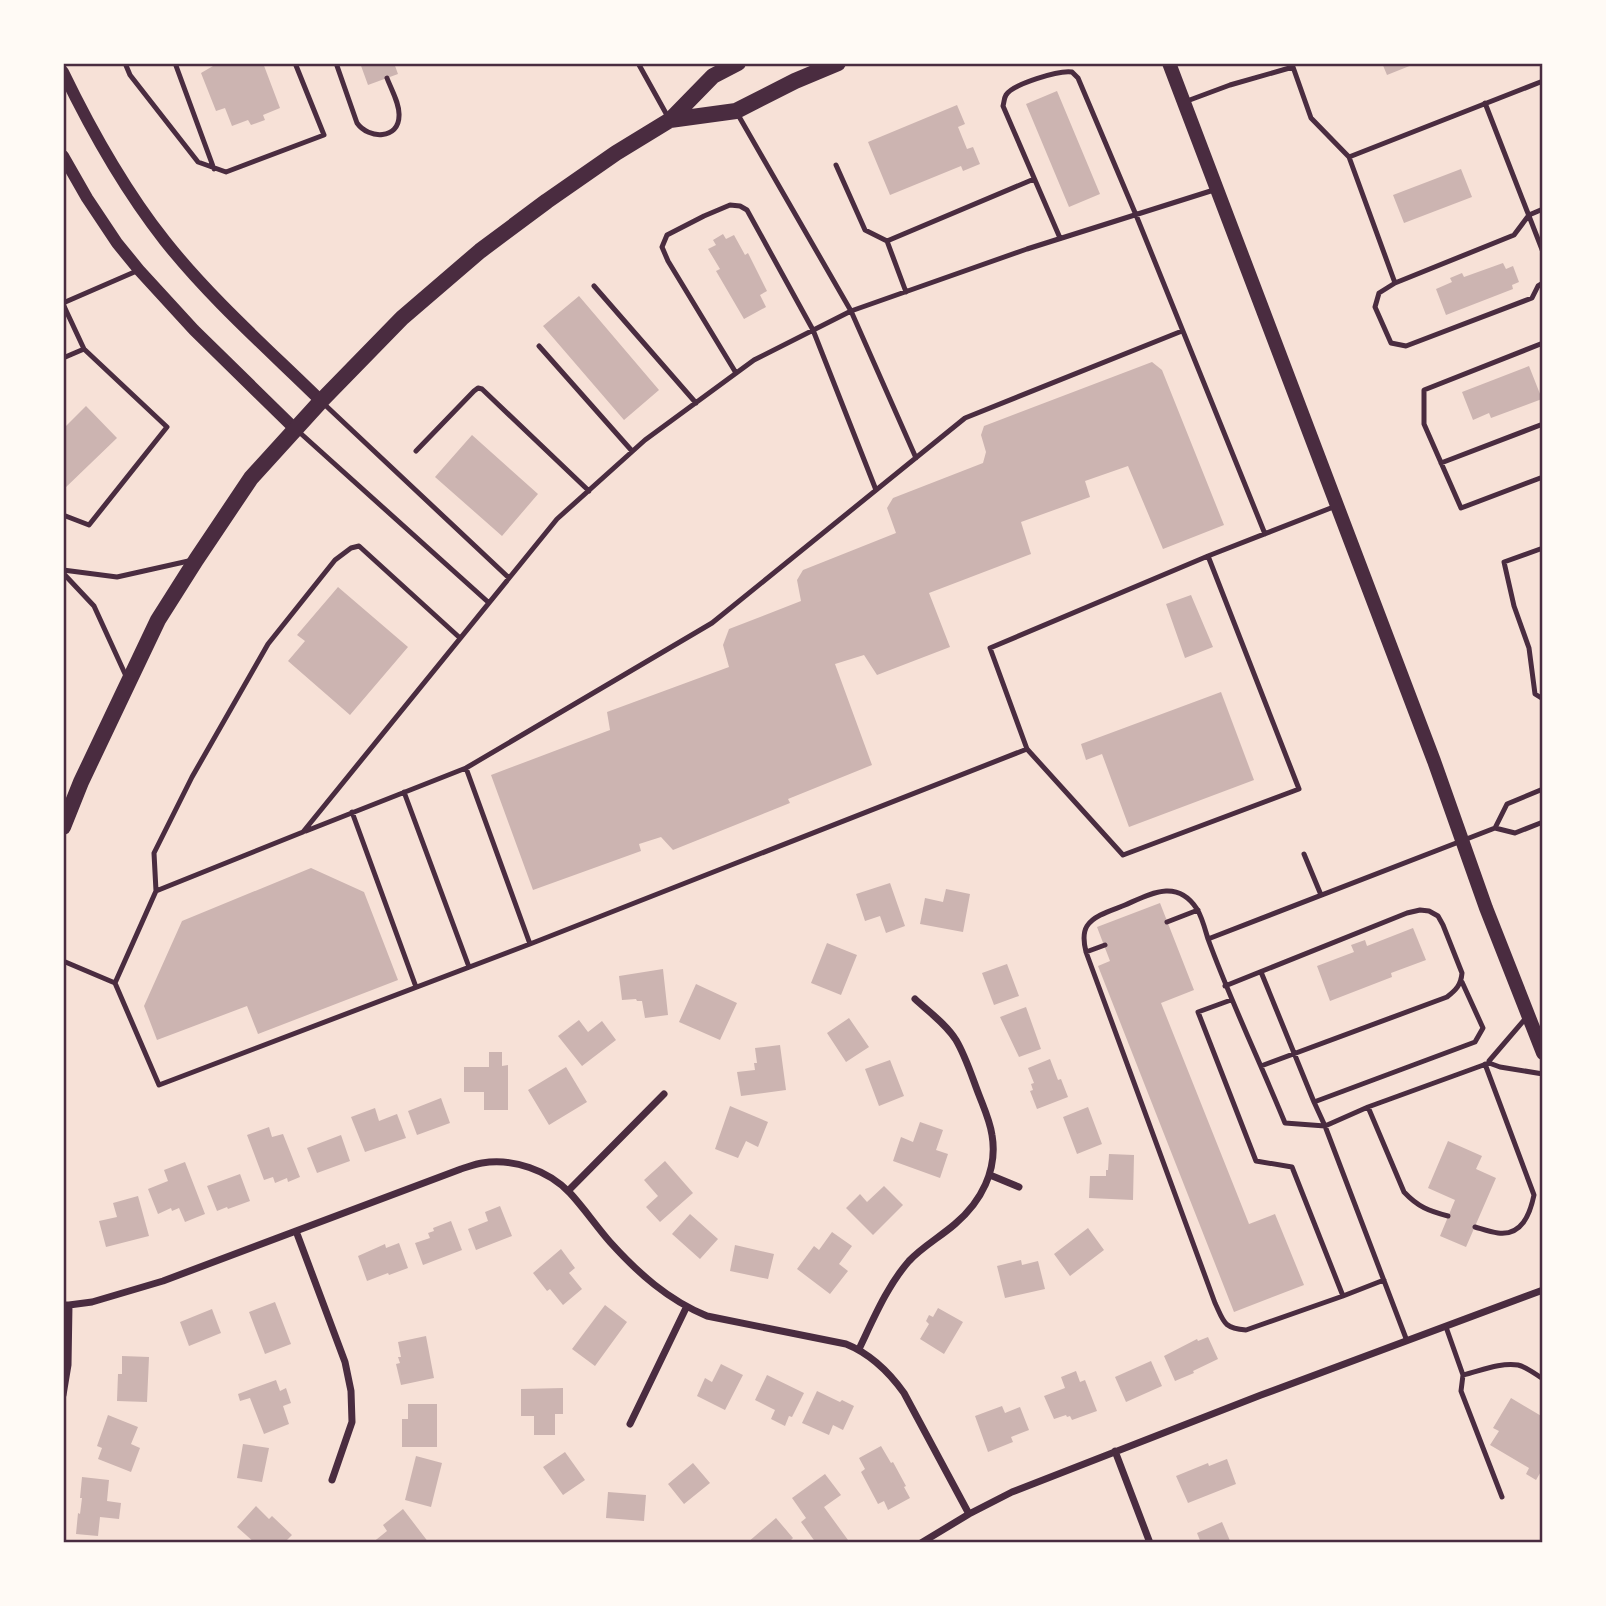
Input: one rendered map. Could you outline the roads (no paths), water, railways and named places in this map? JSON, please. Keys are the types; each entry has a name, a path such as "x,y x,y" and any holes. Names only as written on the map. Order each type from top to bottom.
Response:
{"main road":[{"path":"63,827 128,680 158,621 251,478 402,318 480,251 566,187 670,120 713,76 738,63"},
{"path":"670,120 736,111 838,63"},
{"path":"1169,63 1543,1053"}],"street":[{"path":"63,72 113,166 166,242 219,301 321,401"},
{"path":"63,156 87,198 139,270 194,330 295,429"},
{"path":"859,1349 890,1289 909,1261 971,1208 990,1175 992,1136 957,1041 945,1026 915,999"},
{"path":"568,1191 664,1094"},
{"path":"63,1395 68,1365 66,1305 92,1302 163,1280 461,1169 482,1163 502,1162 535,1169 552,1177 568,1191 608,1241 635,1268 686,1308 706,1316 823,1338 859,1349 891,1375 904,1394 969,1514"},
{"path":"990,1175 1019,1187"},
{"path":"296,1231 345,1362 351,1391 352,1422 332,1480"},
{"path":"921,1543 1012,1492 1543,1290"},
{"path":"630,1424 686,1308"},
{"path":"1115,1451 1150,1543"}],"lane":[{"path":"125,63 130,75 198,162 226,172 324,135 295,63"},
{"path":"174,63 214,169"},
{"path":"336,63 358,122 362,130 370,134 384,134 397,125 398,107 387,78"},
{"path":"638,63 670,120"},
{"path":"1184,102 1292,65 1311,118 1349,157 1395,283"},
{"path":"1060,239 1003,106 1005,96 1012,90 1065,71 1072,72 1078,78 1265,534"},
{"path":"1349,157 1543,81"},
{"path":"1485,103 1543,252"},
{"path":"736,111 851,311 916,458"},
{"path":"836,165 864,230 887,241 906,292"},
{"path":"887,241 1034,179"},
{"path":"303,832 557,519 645,440 754,360 851,311 1027,248 1217,189"},
{"path":"736,373 662,247 667,235 730,205 747,210 813,330 876,490"},
{"path":"1543,209 1529,215 1514,235 1395,283 1379,293 1375,307 1391,343 1406,346 1532,298 1538,286 1543,283"},
{"path":"63,515 89,525 167,427 84,349 63,304 139,270"},
{"path":"594,286 696,403"},
{"path":"156,891 466,768 712,623 965,418 1182,331"},
{"path":"1543,343 1424,390 1424,424 1461,508 1543,477"},
{"path":"539,346 632,451"},
{"path":"63,358 84,349"},
{"path":"416,451 478,388 589,491"},
{"path":"321,401 509,578"},
{"path":"1441,463 1543,424"},
{"path":"295,429 488,602"},
{"path":"1208,556 1299,789 1123,855 1027,749 990,648 1208,556 1337,506"},
{"path":"115,983 156,891 154,853 192,777 268,644 335,561 351,548 359,546 460,638"},
{"path":"1543,548 1504,562 1514,606 1529,648 1535,694 1543,699"},
{"path":"63,571 117,577 196,560"},
{"path":"63,571 94,606 128,680"},
{"path":"63,961 115,983 159,1084 530,944 1027,749"},
{"path":"466,768 530,944"},
{"path":"1495,828 1507,804 1543,789"},
{"path":"404,792 469,967"},
{"path":"352,812 416,986"},
{"path":"1208,939 1495,828 1515,833 1543,822"},
{"path":"1304,855 1321,895"},
{"path":"1384,1280 1246,1330 1233,1329 1223,1321 1086,952 1084,934 1088,924 1153,893 1169,889 1191,901 1198,910 1225,986 1285,1123 1325,1126 1368,1107 1487,1064 1543,1074"},
{"path":"1167,922 1198,910"},
{"path":"1225,986 1406,913 1429,911 1438,916 1443,925 1462,974 1456,990 1447,997 1261,1066"},
{"path":"1086,952 1105,945"},
{"path":"1261,972 1325,1126 1408,1341"},
{"path":"1314,1102 1475,1042 1483,1028 1461,981"},
{"path":"1231,1000 1198,1013 1256,1161 1292,1167 1343,1296"},
{"path":"1487,1064 1528,1015"},
{"path":"1475,1227 1499,1233 1512,1232 1522,1225 1531,1211 1534,1195 1487,1064"},
{"path":"1368,1107 1405,1192 1414,1203 1429,1211 1448,1216"},
{"path":"1446,1326 1463,1375 1461,1391 1502,1497"},
{"path":"1463,1375 1504,1365 1517,1365 1543,1379"}]}
